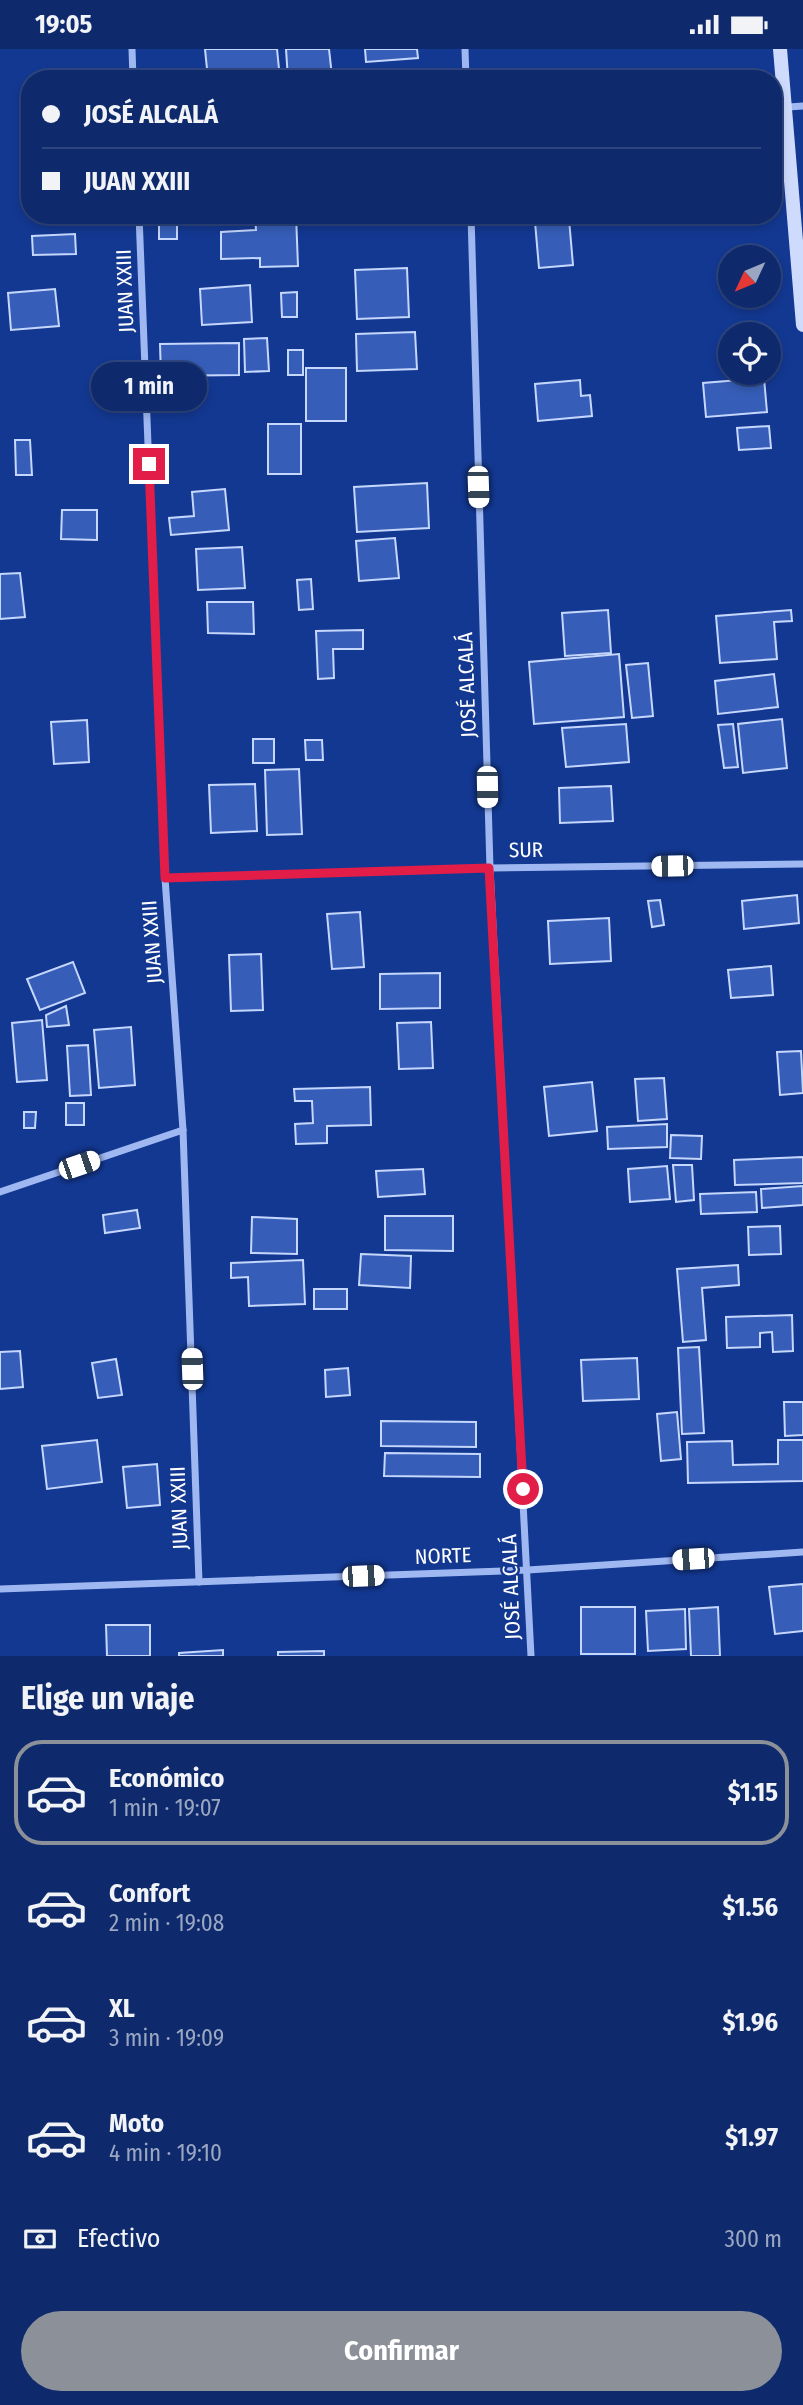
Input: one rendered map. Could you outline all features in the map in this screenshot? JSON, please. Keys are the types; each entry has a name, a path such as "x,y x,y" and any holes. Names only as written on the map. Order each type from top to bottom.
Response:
{"street":[{"path":"132,49 133,70"},
{"path":"465,49 466,70"},
{"path":"780,49 780,70"},
{"path":"782,108 803,106"},
{"path":"782,135 803,325"},
{"name":"JUAN XXIII","path":"139,224 165,878 183,1130 199,1582"},
{"name":"JOSÉ ALCALÁ","path":"471,224 489,868 531,1656"},
{"name":"SUR","path":"165,878 489,868 803,865"},
{"path":"0,1192 183,1130"},
{"name":"NORTE","path":"0,1589 528,1570 803,1552"}],"building":[{"path":"205,49 277,49 279,70 207,70"},
{"path":"286,49 329,49 331,70 287,70"},
{"path":"365,49 417,49 418,58 366,62"},
{"path":"159,224 177,224 177,239 159,239"},
{"path":"256,224 296,224 298,266 260,267 260,258 221,259 221,232 256,230"},
{"path":"535,224 569,224 573,265 539,268"},
{"path":"75,234 76,254 33,255 32,236"},
{"path":"407,268 409,317 357,319 355,270"},
{"path":"250,285 252,322 202,325 200,289"},
{"path":"55,289 59,326 11,330 8,293"},
{"path":"297,292 297,317 282,317 281,293"},
{"path":"415,332 417,369 357,371 356,334"},
{"path":"267,338 269,371 245,372 244,339"},
{"path":"239,343 239,375 161,376 160,344"},
{"path":"288,350 303,350 303,375 288,375"},
{"path":"306,368 346,368 346,421 306,421"},
{"path":"580,380 581,396 590,395 592,416 538,421 535,384"},
{"path":"703,383 765,385 767,412 706,417"},
{"path":"268,424 301,424 301,474 268,474"},
{"path":"769,426 771,448 739,450 737,428"},
{"path":"15,440 30,440 32,475 16,475"},
{"path":"427,483 429,528 357,532 354,487"},
{"path":"225,489 229,530 171,535 169,518 194,516 192,492"},
{"path":"62,510 97,510 97,540 61,539"},
{"path":"395,538 399,578 359,581 356,541"},
{"path":"242,547 245,588 198,590 196,549"},
{"path":"20,573 25,617 0,619 0,574"},
{"path":"311,579 313,609 299,610 297,580"},
{"path":"207,602 253,602 254,634 208,633"},
{"path":"608,610 611,653 565,656 562,613"},
{"path":"791,610 792,621 774,622 777,659 720,663 716,616"},
{"path":"363,630 363,649 333,649 334,678 318,679 316,631"},
{"path":"619,654 624,717 534,724 529,662"},
{"path":"648,663 653,716 632,718 626,665"},
{"path":"774,674 778,707 718,714 715,681"},
{"path":"782,719 787,768 743,773 738,724"},
{"path":"87,720 89,762 54,764 51,722"},
{"path":"626,724 629,762 566,767 562,728"},
{"path":"733,724 738,767 724,768 718,725"},
{"path":"253,739 274,739 274,763 253,763"},
{"path":"305,740 322,740 323,760 306,760"},
{"path":"299,769 302,834 267,835 265,770"},
{"path":"255,784 257,831 211,833 209,785"},
{"path":"611,786 613,821 560,823 559,788"},
{"path":"797,895 799,923 744,929 742,901"},
{"path":"660,900 664,925 652,927 648,901"},
{"path":"360,912 364,967 332,969 327,914"},
{"path":"609,918 611,961 550,964 548,921"},
{"path":"261,954 263,1010 231,1011 229,955"},
{"path":"73,962 85,993 40,1010 27,979"},
{"path":"771,966 773,995 731,998 728,970"},
{"path":"440,973 440,1008 380,1009 380,974"},
{"path":"66,1006 69,1025 47,1027 46,1015"},
{"path":"42,1020 47,1080 17,1082 12,1023"},
{"path":"431,1022 433,1068 399,1069 397,1023"},
{"path":"131,1027 135,1085 99,1088 94,1030"},
{"path":"88,1045 91,1095 70,1096 67,1046"},
{"path":"801,1051 803,1093 780,1095 777,1052"},
{"path":"664,1078 667,1119 638,1121 635,1079"},
{"path":"592,1082 597,1131 549,1136 544,1087"},
{"path":"370,1087 371,1125 327,1126 327,1143 296,1144 295,1124 313,1123 312,1101 295,1101 294,1089"},
{"path":"66,1103 84,1103 84,1125 66,1125"},
{"path":"24,1112 36,1112 35,1128 24,1128"},
{"path":"667,1124 667,1147 608,1149 607,1127"},
{"path":"671,1135 702,1136 701,1159 670,1158"},
{"path":"803,1157 803,1183 735,1185 734,1160"},
{"path":"673,1165 692,1165 694,1200 676,1202"},
{"path":"667,1166 670,1199 630,1202 628,1169"},
{"path":"423,1169 425,1194 378,1197 376,1171"},
{"path":"803,1186 803,1205 762,1208 761,1189"},
{"path":"756,1192 757,1212 701,1214 700,1194"},
{"path":"137,1210 140,1228 105,1233 103,1215"},
{"path":"385,1216 453,1216 453,1251 385,1250"},
{"path":"252,1217 297,1219 297,1254 251,1253"},
{"path":"780,1226 781,1254 749,1255 748,1227"},
{"path":"361,1254 411,1256 410,1288 359,1285"},
{"path":"303,1260 305,1304 249,1306 248,1277 231,1278 231,1263"},
{"path":"738,1265 739,1285 702,1288 706,1340 683,1342 677,1269"},
{"path":"314,1289 347,1289 347,1309 314,1309"},
{"path":"792,1315 793,1351 773,1352 772,1332 760,1333 760,1347 727,1348 726,1317"},
{"path":"699,1347 704,1433 682,1434 678,1348"},
{"path":"20,1351 23,1387 0,1389 0,1352"},
{"path":"637,1358 639,1399 583,1401 581,1360"},
{"path":"116,1359 122,1395 98,1398 92,1363"},
{"path":"348,1368 350,1395 326,1397 325,1370"},
{"path":"784,1402 803,1402 803,1435 785,1436"},
{"path":"677,1412 681,1459 661,1461 657,1414"},
{"path":"381,1421 476,1422 476,1447 381,1446"},
{"path":"97,1440 102,1482 47,1489 42,1446"},
{"path":"778,1440 803,1440 803,1481 688,1483 687,1442 732,1441 733,1465 778,1464"},
{"path":"385,1453 480,1454 480,1477 384,1476"},
{"path":"157,1464 160,1505 127,1508 123,1467"},
{"path":"803,1584 803,1631 775,1634 769,1587"},
{"path":"581,1607 635,1607 635,1654 581,1654"},
{"path":"718,1607 720,1656 691,1656 689,1609"},
{"path":"685,1609 686,1649 648,1651 646,1611"},
{"path":"106,1625 150,1625 150,1656 107,1656"},
{"path":"223,1650 223,1656 179,1656 179,1653"},
{"path":"324,1651 324,1656 278,1656 278,1652"}],"route":[{"path":"149,464 165,878 489,868 523,1489"}]}
